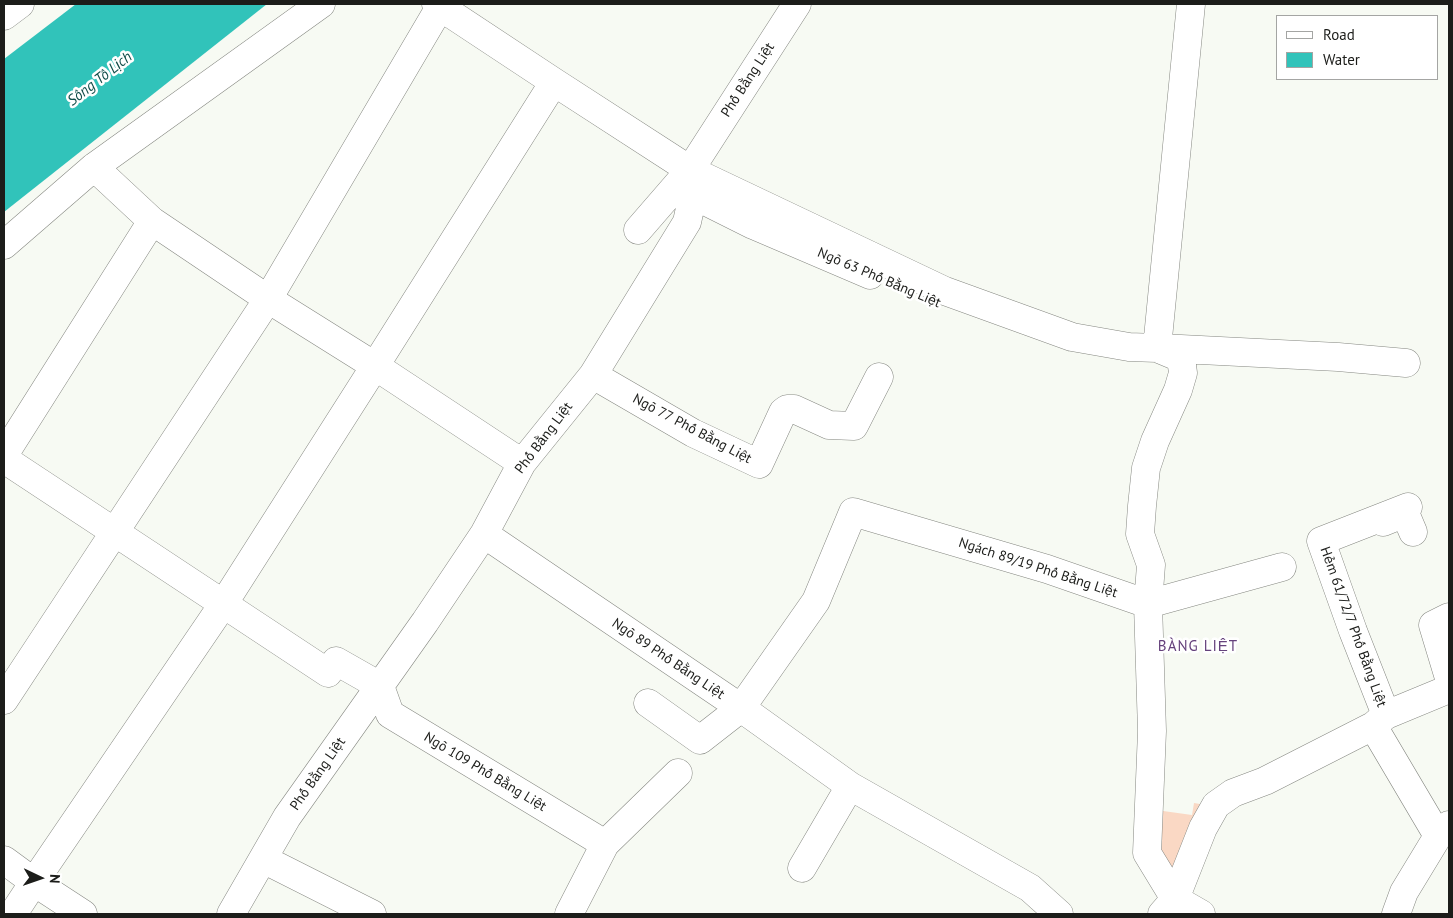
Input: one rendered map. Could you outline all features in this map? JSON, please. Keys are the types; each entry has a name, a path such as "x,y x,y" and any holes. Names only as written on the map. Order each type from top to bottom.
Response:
{"street":[{"path":"4,16 20,4"},
{"path":"4,245 94,167 321,4"},
{"name":"Phố Bằng Liệt","path":"231,914 287,817 384,696 425,622 484,534 522,463 592,375 686,222 692,183 797,4"},
{"path":"1157,348 1191,4"},
{"path":"4,700 268,299 438,5 554,82 692,183 945,291 1072,337 1129,347 1157,348 1344,369 1406,364"},
{"path":"14,914 224,603 554,82"},
{"path":"94,167 152,221 268,299 375,366 522,463"},
{"path":"638,230 692,183"},
{"name":"Ngõ 63 Phố Bằng Liệt","path":"692,183 753,225 895,286 1067,355"},
{"path":"4,455 152,221"},
{"path":"1157,348 1181,358 1183,373 1178,390 1155,441 1146,468 1140,534 1151,565 1148,604 1152,731 1147,853 1169,907"},
{"name":"Ngõ 77 Phố Bằng Liệt","path":"592,375 693,432 758,464 784,412 788,409 794,408 829,425 854,426 878,377"},
{"path":"4,458 224,603"},
{"name":"Ngách 89/19 Phố Bằng Liệt","path":"741,708 816,601 854,512 1047,569 1148,604"},
{"name":"Hẻm 61/72/7 Phố Bằng Liệt","path":"1410,519 1321,541 1353,631 1380,721 1444,831"},
{"name":"Ngõ 89 Phố Bằng Liệt","path":"484,534 741,708 850,786 1030,888 1059,914"},
{"path":"1148,604 1282,567"},
{"name":"Ngõ 109 Phố Bằng Liệt","path":"224,603 328,673 336,661 384,696 390,714 605,844"},
{"path":"1449,617 1433,625 1449,678"},
{"path":"1169,907 1203,828 1216,805 1233,793 1265,781 1380,721 1449,689"},
{"path":"648,703 700,740 741,708"},
{"path":"568,914 605,844 678,773"},
{"path":"802,868 850,786"},
{"path":"1396,914 1404,892 1444,831"},
{"path":"263,859 372,914"},
{"path":"4,860 83,914"},
{"path":"1169,907 1202,914"}],"shaded area":[{"path":"1194,803 1212,806 1168,877 1162,876 1156,810 1192,815"}],"water":[{"name":"Sông Tô Lịch","path":"76,4 267,4 4,212 4,59"}],"district":[{"name":"BÀNG LIỆT","path":"1198,647"}]}
